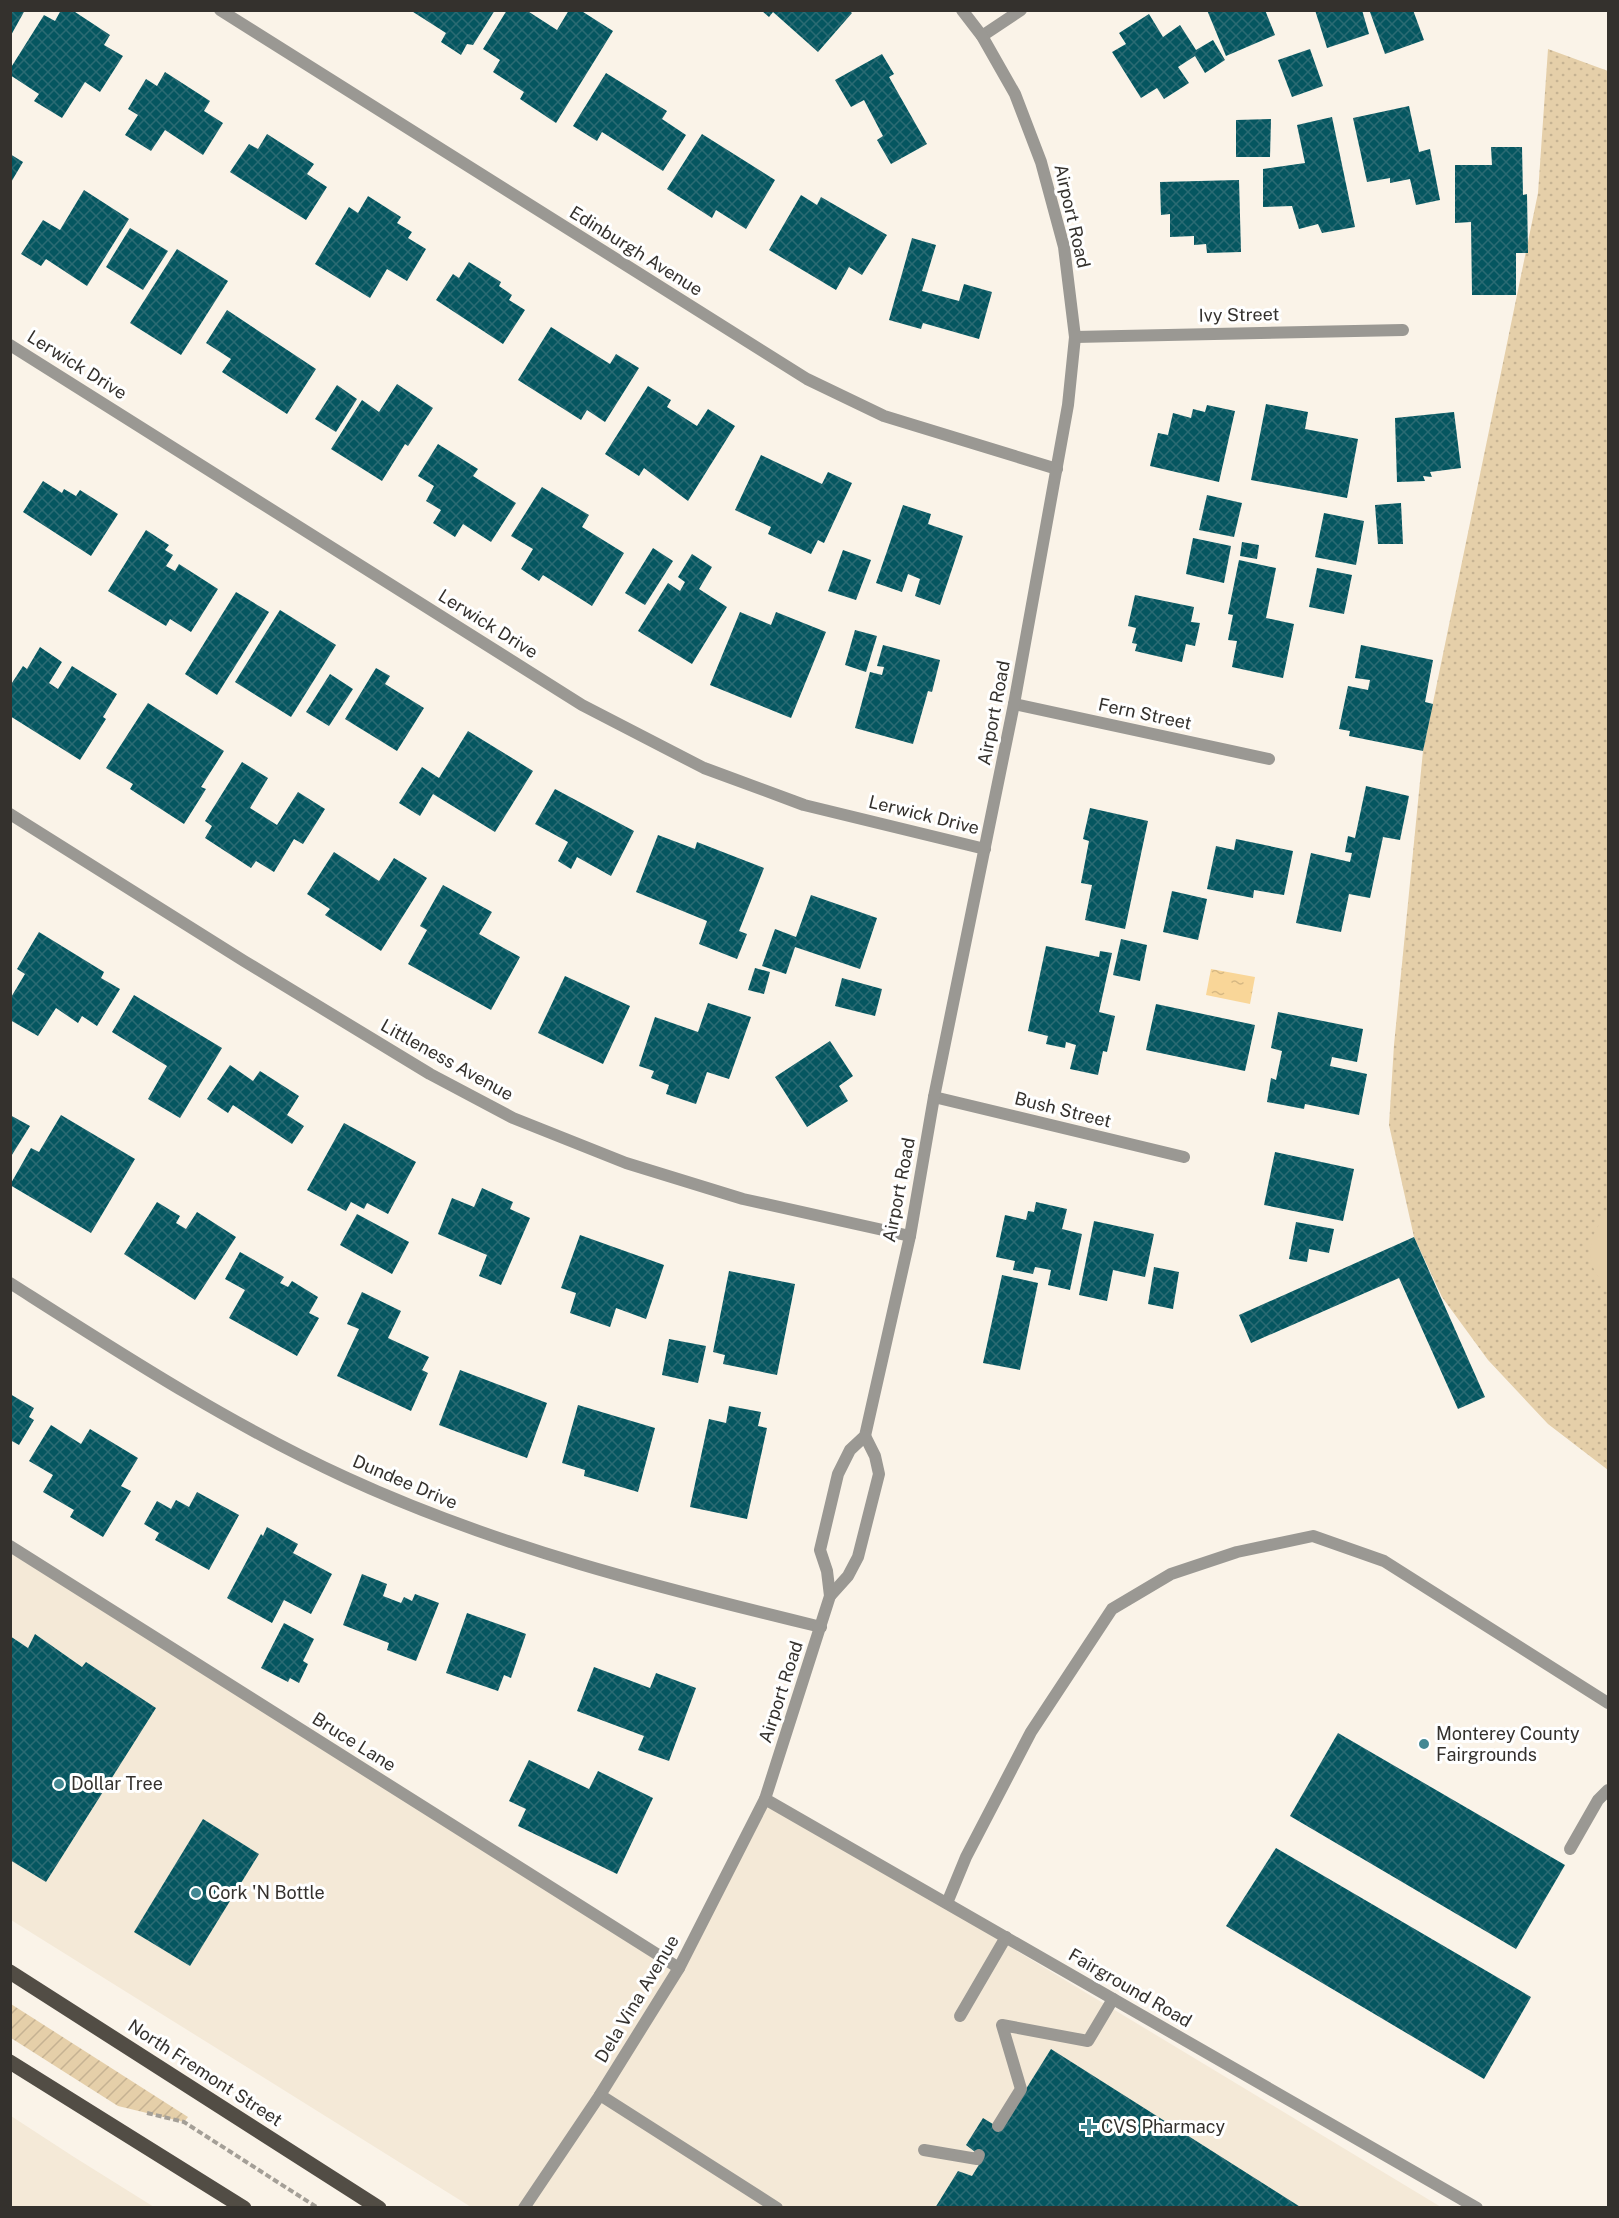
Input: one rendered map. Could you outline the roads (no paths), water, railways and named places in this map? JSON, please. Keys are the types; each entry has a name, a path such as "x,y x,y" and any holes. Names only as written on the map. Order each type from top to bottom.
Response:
{"main road":[{"name":"North Fremont Street","path":"10,1972 379,2208"},
{"path":"10,2062 244,2208"}],"street":[{"name":"Edinburgh Avenue","path":"220,10 807,379 884,416 1057,469"},
{"name":"Airport Road","path":"765,1799 822,1627 830,1596 827,1571 820,1550 838,1474 850,1449 865,1436 910,1236 934,1097 1014,704 1068,405 1075,337 1064,247 1041,162 1015,94 982,36 962,10"},
{"path":"982,36 1021,10"},
{"name":"Ivy Street","path":"1075,337 1403,330"},
{"name":"Lerwick Drive","path":"10,345 582,705 704,768 804,805 985,849"},
{"name":"Fern Street","path":"1014,704 1269,759"},
{"name":"Littleness Avenue","path":"10,814 244,961 430,1074 513,1118 626,1163 743,1199 910,1236"},
{"name":"Bush Street","path":"934,1097 1184,1157"},
{"name":"Dundee Drive","path":"10,1283 159,1377 253,1431 358,1482 442,1518 548,1556 659,1588 822,1627"},
{"name":"Airport Road","path":"830,1596 848,1576 858,1557 879,1474 875,1456 865,1436"},
{"path":"947,1903 966,1857 1031,1732 1112,1609 1171,1574 1238,1552 1313,1536 1384,1560 1608,1703"},
{"name":"Bruce Lane","path":"10,1546 679,1968"},
{"path":"1569,1849 1598,1800 1608,1790"},
{"name":"Dela Vina Avenue","path":"524,2208 600,2096 679,1968 765,1799"},
{"name":"Fairground Road","path":"765,1799 1477,2208"},
{"path":"960,2016 1006,1937"},
{"path":"998,2126 1022,2089 1002,2025 1088,2041 1113,1999"},
{"path":"600,2096 777,2208"},
{"path":"924,2150 976,2159 979,2155"}],"water":[{"path":"1211,969 1255,977 1250,1004 1206,995"}],"place":[{"name":"Monterey County Fairgrounds","path":"1424,1744"},
{"name":"Dollar Tree","path":"59,1784"},
{"name":"Cork 'N Bottle","path":"196,1893"},
{"name":"CVS Pharmacy","path":"1089,2127"}]}
